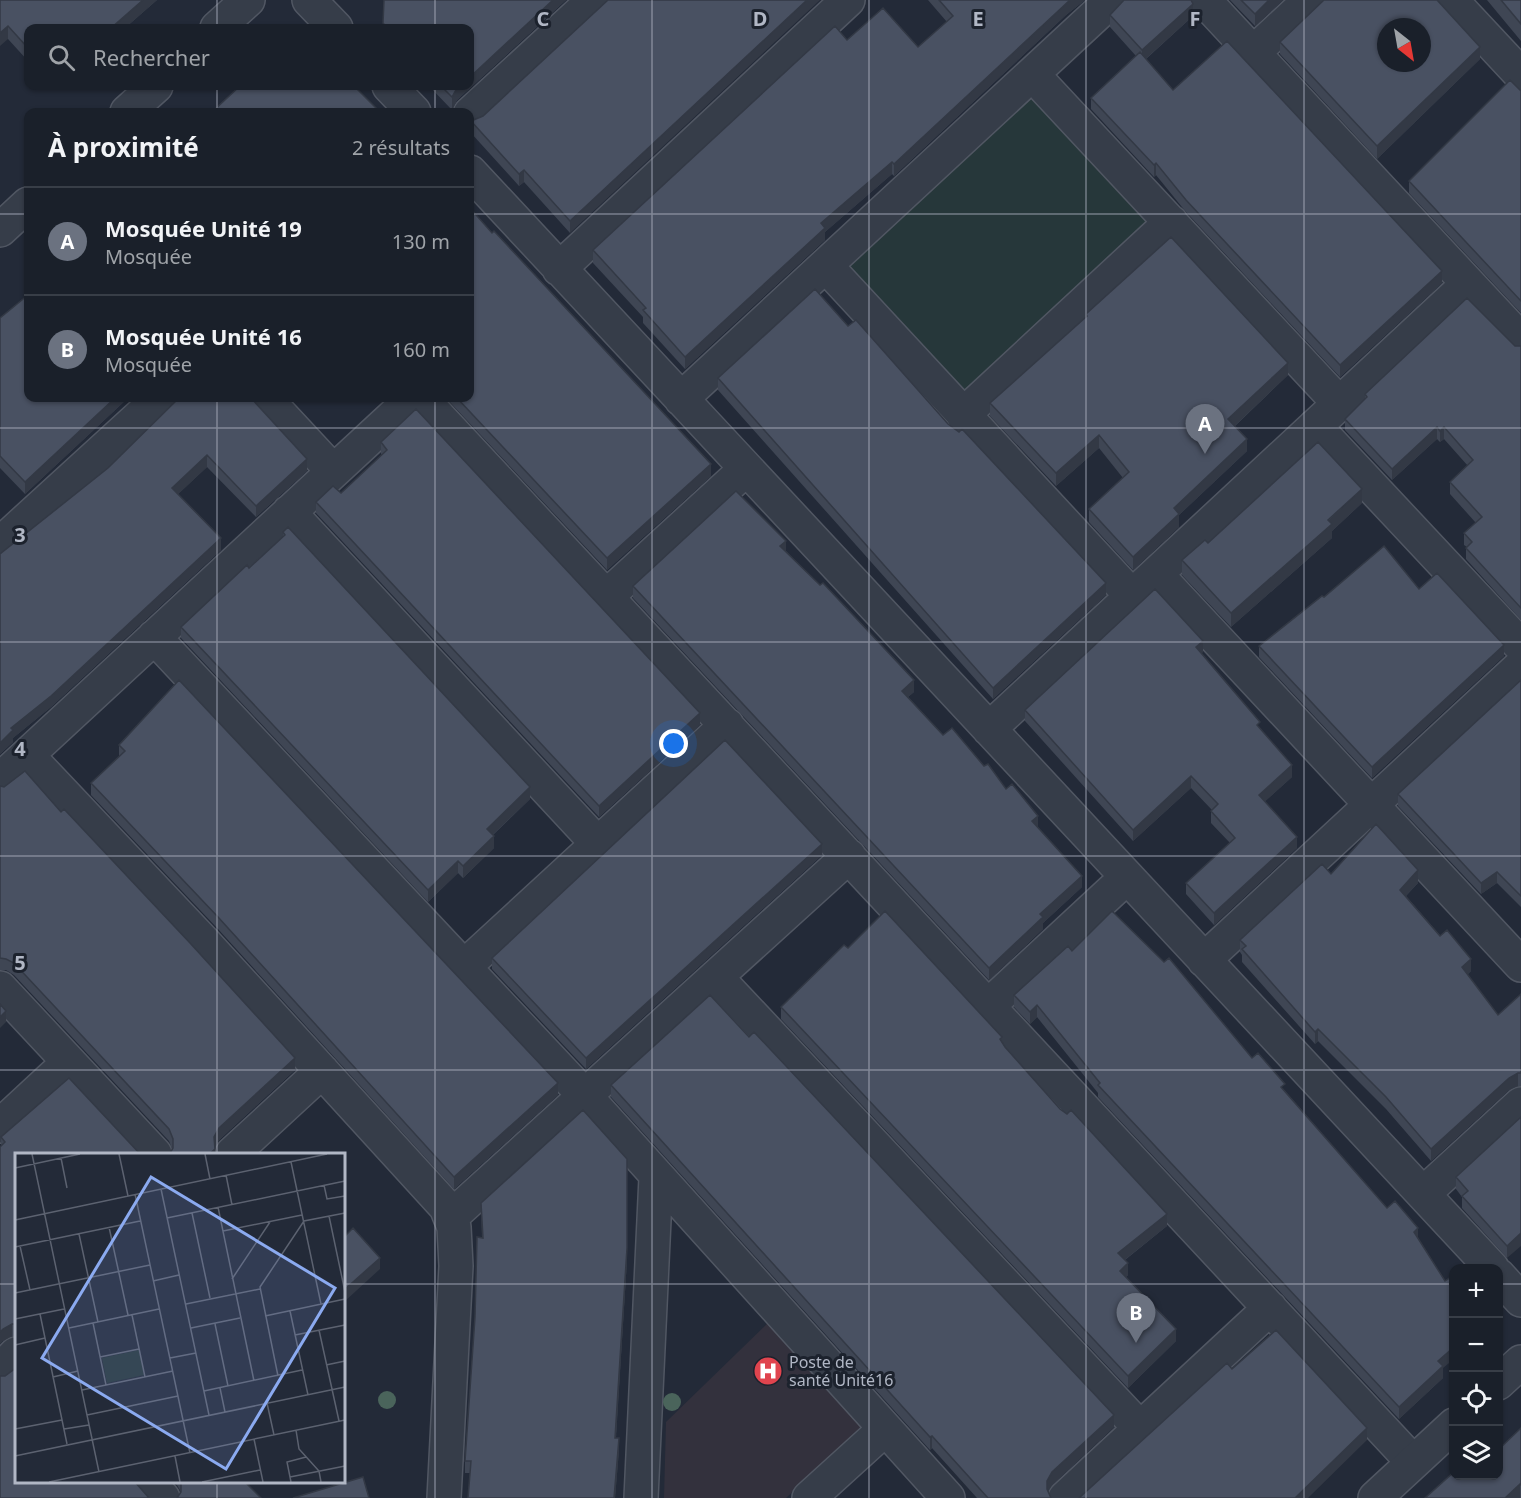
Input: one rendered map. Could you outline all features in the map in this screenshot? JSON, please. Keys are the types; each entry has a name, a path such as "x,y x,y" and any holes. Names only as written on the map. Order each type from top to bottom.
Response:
{"street":[{"path":"221,24 248,0"},
{"path":"309,0 332,24"},
{"path":"474,110 594,0"},
{"path":"559,268 848,0"},
{"path":"681,399 1112,0"},
{"path":"1204,0 1521,340"},
{"path":"1253,53 1310,0"},
{"path":"1451,0 1521,75"},
{"path":"1032,74 1340,403"},
{"path":"131,108 152,90"},
{"path":"393,90 410,108"},
{"path":"474,176 1487,1264"},
{"path":"0,230 24,208"},
{"path":"963,415 1170,222"},
{"path":"826,266 1132,596"},
{"path":"989,729 1468,284"},
{"path":"0,544 156,402"},
{"path":"269,402 333,471"},
{"path":"0,780 409,402"},
{"path":"425,402 1413,1462"},
{"path":"1315,426 1521,646"},
{"path":"606,597 746,469"},
{"path":"289,512 597,843"},
{"path":"1156,574 1521,965"},
{"path":"154,637 586,1097 948,1498"},
{"path":"1204,960 1521,666"},
{"path":"464,967 727,725"},
{"path":"27,755 446,1207 454,1227 456,1266 444,1498"},
{"path":"451,1217 586,1097 849,856"},
{"path":"988,1006 1127,877"},
{"path":"717,978 1140,1428"},
{"path":"0,988 153,1153"},
{"path":"0,1126 69,1062"},
{"path":"234,1153 322,1071"},
{"path":"1423,1194 1521,1104"},
{"path":"641,1498 656,1177"},
{"path":"1503,1280 1521,1300"},
{"path":"1065,1498 1270,1308"},
{"path":"0,1370 15,1355"},
{"path":"1503,1378 1521,1362"},
{"path":"1375,1498 1453,1426"},
{"path":"809,1498 885,1429"},
{"path":"149,1483 163,1498"}],"shaded area":[{"path":"1036,93 1157,224 962,401 842,271"},
{"name":"Poste de santé Unité16","path":"770,1321 866,1422 786,1498 664,1498 666,1422"}],"building":[{"path":"0,0 143,0 116,24 24,24 24,44 8,26 0,33"},
{"path":"384,0 553,0 474,73 474,24 383,23"},
{"path":"608,0 807,0 570,221 524,170 519,174 474,124 474,120 483,116"},
{"path":"939,0 1070,0 894,164 892,162 821,223 825,228 685,357 643,310 646,308 593,250 835,26 847,40 883,8 918,47 953,16"},
{"path":"1124,0 1191,0 1193,4 1142,50 1110,15"},
{"path":"1241,0 1269,0 1255,14"},
{"path":"1324,0 1437,0 1480,47 1377,146 1280,42"},
{"path":"1501,0 1521,0 1521,24"},
{"path":"1227,41 1442,271 1340,365 1186,200 1156,163 1154,165 1091,98 1140,52 1173,90"},
{"path":"1510,80 1521,91 1521,301 1409,181"},
{"path":"236,90 358,90 376,108 216,108"},
{"path":"445,90 456,90 452,97"},
{"path":"474,213 492,233 494,231 711,464 607,558 461,402 474,402"},
{"path":"1171,237 1288,363 1228,419 1247,439 1174,508 1179,514 1133,557 1089,509 1129,472 1099,435 1056,473 990,403"},
{"path":"815,289 848,326 856,320 948,424 959,432 962,429 1106,583 993,688 718,378"},
{"path":"24,298 24,402 111,402 25,482 0,456 0,318"},
{"path":"1467,298 1515,346 1521,346 1521,608 1466,548 1472,542 1464,533 1482,517 1450,482 1473,460 1444,427 1440,431 1437,427 1392,469 1345,419 1367,397 1365,394"},
{"path":"175,402 255,402 307,459 256,506 207,455 172,488 221,538 51,696 11,728 13,730 0,743 0,554 108,468"},
{"path":"416,409 700,713 599,806 316,502 333,486 341,493 387,450 381,442"},
{"path":"1318,442 1362,489 1328,520 1332,524 1231,613 1182,560 1205,540 1208,543"},
{"path":"736,491 786,541 780,546 820,585 823,583 914,680 902,691 943,735 952,728 984,766 988,764 1006,789 1012,784 1038,816 1032,821 1082,876 1040,914 1043,917 989,968 633,586"},
{"path":"288,527 530,787 487,829 494,836 463,866 458,861 428,890 181,627 247,565 249,568 285,535 283,532"},
{"path":"1384,546 1419,589 1437,573 1504,645 1372,767 1259,646 1322,596 1324,597"},
{"path":"1155,589 1203,641 1196,647 1260,722 1257,725 1292,765 1259,795 1297,837 1214,913 1186,883 1235,838 1211,811 1218,804 1191,776 1133,830 1025,710"},
{"path":"179,680 558,1083 454,1177 218,917 91,783 125,751 119,745"},
{"path":"1521,680 1521,896 1497,872 1481,883 1398,794"},
{"path":"725,740 822,844 586,1058 492,958"},
{"path":"25,771 61,812 64,809 295,1058 219,1128 214,1137 215,1149 210,1153 170,1153 173,1139 169,1129 14,963 0,958 0,786 4,787"},
{"path":"1376,824 1418,870 1400,890 1440,936 1447,930 1471,959 1462,967 1498,1015 1521,994 1521,1073 1509,1078 1431,1149 1386,1097 1318,1029 1315,1032 1242,949 1246,946 1240,940 1322,864 1331,874"},
{"path":"885,911 1002,1037 1000,1039 1005,1047 1060,1109 1067,1114 1071,1110 1167,1214 1118,1253 1128,1263 1120,1271 1176,1329 1128,1376 781,1007 844,945 848,948"},
{"path":"1112,911 1164,962 1169,958 1252,1058 1258,1053 1285,1084 1281,1087 1387,1208 1395,1201 1418,1228 1414,1232 1445,1281 1449,1278 1449,1351 1438,1361 1443,1366 1399,1407 1098,1085 1100,1083 1037,1005 1030,1012 1014,995 1068,946 1072,951"},
{"path":"710,995 749,1037 754,1032 1114,1415 1052,1472 1047,1481 1047,1489 1051,1498 988,1498 611,1085"},
{"path":"0,1004 6,1011 0,1017"},
{"path":"69,1078 139,1153 15,1153 15,1324 0,1332 0,1147 5,1142 1,1137"},
{"path":"583,1110 627,1159 627,1248 615,1438 619,1438 614,1498 468,1498 471,1461 465,1461 475,1317 477,1237 483,1238 481,1203"},
{"path":"1521,1117 1521,1233 1507,1246 1462,1196 1468,1191 1456,1177"},
{"path":"353,1228 380,1258 345,1289 345,1236"},
{"path":"1276,1330 1367,1428 1295,1498 1079,1498 1227,1363 1232,1369"},
{"path":"15,1369 15,1483 136,1483 149,1498 0,1498 0,1376 5,1376"},
{"path":"1521,1428 1521,1485 1505,1498 1425,1498 1449,1476 1449,1480 1503,1480 1503,1445"},
{"path":"363,1477 369,1498 293,1498 345,1483"},
{"path":"181,1483 246,1483 261,1498 177,1498 181,1492"}],"place":[{"name":"Mosquée Unité 19","path":"1205,454"},
{"name":"Mosquée Unité 16","path":"1136,1343"},
{"name":"Poste de santé Unité16","path":"768,1371"}]}
